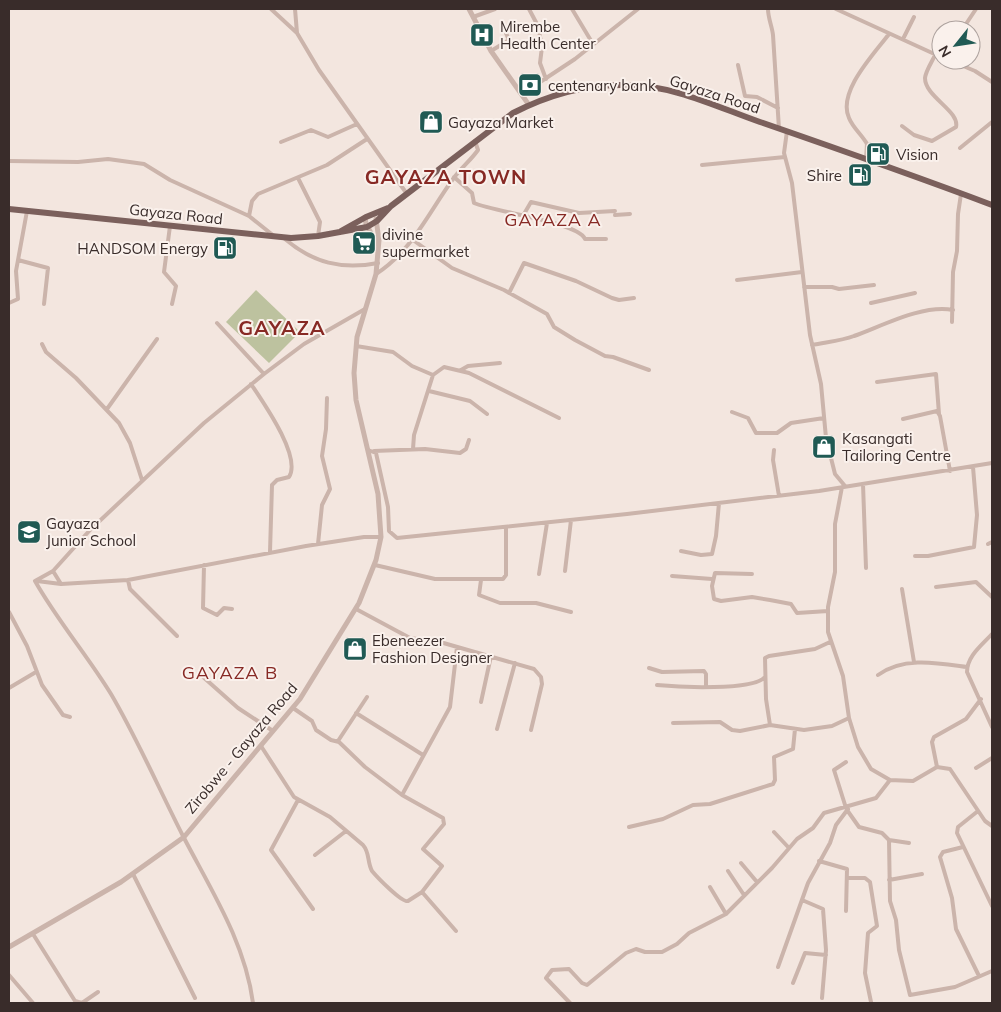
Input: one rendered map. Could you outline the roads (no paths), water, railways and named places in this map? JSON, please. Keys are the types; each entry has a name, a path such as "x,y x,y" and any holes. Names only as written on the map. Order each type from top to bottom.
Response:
{"main road":[{"name":"Gayaza Road","path":"9,209 283,237 318,236 368,227 377,221 391,206 502,120 527,104 556,95 598,86 626,84 676,92 992,205"},
{"name":"Gayaza Road","path":"340,232 367,216 391,206"}],"street":[{"path":"271,9 298,33 319,70 407,194"},
{"path":"295,9 298,33"},
{"path":"469,9 491,51 527,104"},
{"path":"473,17 495,9"},
{"path":"529,9 538,26 542,47 540,63 546,79"},
{"path":"572,9 593,44"},
{"path":"522,94 546,79 638,9"},
{"path":"768,9 773,38 772,48 779,128"},
{"path":"836,9 904,39 931,54"},
{"path":"969,20 976,9"},
{"path":"904,39 914,17"},
{"path":"491,51 509,40 506,31"},
{"path":"866,159 867,144 852,124 846,112 847,94 889,34"},
{"path":"902,126 914,135 932,141 954,126 955,119 932,94 926,83 926,74 931,64"},
{"path":"738,65 745,96 757,97 778,108"},
{"path":"973,70 992,82"},
{"path":"960,148 992,122"},
{"path":"282,142 311,130 328,137 358,124"},
{"path":"787,131 785,157 792,183 812,345 821,384 824,418 832,465 843,487 835,524 835,572 828,611 830,642 843,676 849,718 866,762 878,774 890,780 913,781 937,767 951,770 978,811 987,823 992,826"},
{"path":"249,216 252,201 258,194 327,165 367,139"},
{"path":"376,274 393,263 413,240 454,177 478,150 475,141"},
{"path":"702,165 785,157"},
{"path":"9,161 78,162 108,159 144,164 170,180 249,216 274,236"},
{"path":"454,177 472,193 474,204 505,212 524,214 572,228 582,234 585,239 606,239"},
{"path":"298,178 320,222 318,236"},
{"path":"952,322 953,272 957,251 958,214 961,194"},
{"path":"524,214 531,202 579,212 630,214"},
{"path":"9,303 18,299 16,288 18,260 27,211"},
{"path":"367,216 377,221"},
{"name":"Zirobwe - Gayaza Road","path":"367,216 368,227 378,249"},
{"name":"Zirobwe - Gayaza Road","path":"9,947 133,874 184,837 293,708 356,609 375,565 381,537 378,494 371,450 356,400 354,372 356,346 378,263 377,221"},
{"path":"170,226 164,272 176,286 172,304"},
{"path":"283,237 306,255 326,263 350,266 378,263"},
{"path":"413,240 452,268 509,293 547,314 556,328 582,344 605,356 613,356 649,370"},
{"path":"18,260 48,268 44,304"},
{"path":"509,293 524,263 576,281 612,298 619,300 634,298"},
{"path":"737,280 802,272"},
{"path":"804,287 832,287 840,290 874,285"},
{"path":"871,303 915,292"},
{"path":"812,345 851,337 939,307 953,310"},
{"path":"35,581 53,571 90,530 142,480 204,423 251,384 304,344 365,309"},
{"path":"217,322 264,374"},
{"path":"107,409 157,339"},
{"path":"42,344 45,351 107,409 130,442 142,480"},
{"path":"356,346 393,352 412,366 432,376"},
{"path":"460,370 468,366 500,363"},
{"path":"413,449 414,435 429,391 432,376 444,367 460,370 559,418"},
{"path":"877,382 936,374 939,414 950,471"},
{"path":"251,384 276,423 287,448 292,472 289,477 277,480 272,485 270,552"},
{"path":"429,391 464,399 487,414"},
{"path":"318,544 322,505 330,489 322,456 326,429 327,398"},
{"path":"903,419 937,410 939,414"},
{"path":"732,412 748,418 756,433 777,433 791,423 824,418"},
{"path":"469,440 466,449 460,453 413,449 371,450 388,507 389,531 393,537 547,523 779,496 992,463"},
{"path":"774,450 773,460 779,496"},
{"path":"915,556 969,550 974,547 977,521 973,467"},
{"path":"863,484 866,568"},
{"path":"680,551 712,554 716,536 718,503"},
{"path":"565,571 571,520"},
{"path":"539,574 547,523"},
{"path":"375,565 428,578 481,580 505,578 506,527"},
{"path":"35,581 61,584 128,580 270,552 364,537 381,537"},
{"path":"204,565 203,608 217,615 224,608 232,609"},
{"path":"53,571 61,584"},
{"path":"752,574 714,573 712,579 713,595 717,600 752,597 789,604 796,613 828,611"},
{"path":"672,576 712,579"},
{"path":"128,580 130,589 177,636"},
{"path":"481,580 479,595 494,602 536,603 571,612"},
{"path":"35,581 95,669 128,724 234,936 245,964 253,1003"},
{"path":"936,587 976,582 992,597"},
{"path":"902,589 914,662"},
{"path":"356,609 410,638 456,647 534,669 542,680 540,698 531,730"},
{"path":"9,612 27,646 36,672 55,706 65,717 70,717"},
{"path":"992,634 971,657 967,667 967,672 981,699 992,727"},
{"path":"770,725 764,661 768,656 815,649 830,642"},
{"path":"402,795 450,707 456,647"},
{"path":"481,702 491,656"},
{"path":"878,675 892,667 914,662 967,667"},
{"path":"496,729 515,663"},
{"path":"649,668 662,672 704,671 706,674 706,687"},
{"path":"9,688 36,672"},
{"path":"202,676 238,708 273,731"},
{"path":"657,685 706,687 750,684 765,678"},
{"path":"338,741 367,697"},
{"path":"937,767 932,742 934,737 966,719 981,699"},
{"path":"261,746 290,793 298,800 330,817 367,850 373,872 404,902 422,892 442,866 423,848 445,822 443,818 402,795 365,766 338,741 331,740 316,730 312,721 293,708"},
{"path":"356,713 423,755"},
{"path":"674,723 720,722 732,730 740,731 770,725 795,730 824,728 849,718"},
{"path":"629,827 663,819 694,805 710,804 773,784 775,780 774,757 793,749 795,730"},
{"path":"976,768 992,758"},
{"path":"846,762 834,770 847,808 856,825 882,833 889,840 909,843"},
{"path":"570,1003 546,978 552,970 569,969 582,983 587,985 626,953 636,949 645,952 662,952 677,944 689,933 726,914 797,839 813,828 824,813 847,808 878,797 890,780"},
{"path":"298,800 271,850 313,909"},
{"path":"778,967 818,861 830,843 838,821 847,808"},
{"path":"978,811 958,827 958,835 992,906"},
{"path":"316,855 346,831"},
{"path":"774,832 789,848"},
{"path":"889,840 890,901 897,924 899,950 910,995 950,989 992,971"},
{"path":"963,847 944,852 940,857 952,898 956,929 979,976"},
{"path":"818,861 844,867 847,878 846,911"},
{"path":"741,862 757,882"},
{"path":"728,871 744,895"},
{"path":"133,874 195,998"},
{"path":"889,880 922,874"},
{"path":"847,878 865,878 870,882 876,926 868,933 865,973 871,1002"},
{"path":"710,887 726,914"},
{"path":"422,892 456,932"},
{"path":"802,900 823,910 826,955 822,998"},
{"path":"33,934 78,1003 98,992"},
{"path":"793,983 805,953 826,955"},
{"path":"9,975 34,1003"}],"place":[{"name":"Mirembe Health Center","path":"482,35"},
{"name":"centenary bank","path":"530,85"},
{"name":"Gayaza Market","path":"431,122"},
{"name":"Vision","path":"878,154"},
{"name":"Shire","path":"860,175"},
{"name":"divine supermarket","path":"364,243"},
{"name":"HANDSOM Energy","path":"225,248"},
{"name":"Kasangati Tailoring Centre","path":"824,447"},
{"name":"Gayaza Junior School","path":"29,532"},
{"name":"Ebeneezer Fashion Designer","path":"355,649"}],"district":[{"name":"GAYAZA TOWN","path":"446,176"},
{"name":"GAYAZA A","path":"553,219"},
{"name":"GAYAZA","path":"282,327"},
{"name":"GAYAZA B","path":"230,672"}]}
